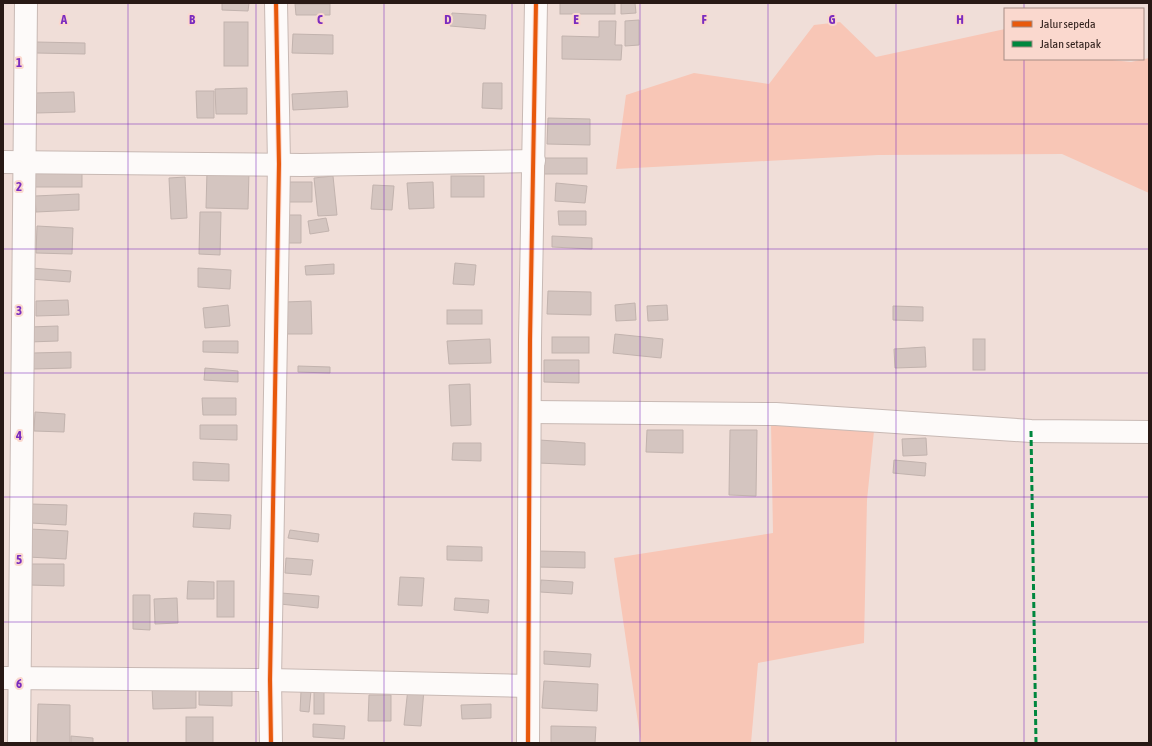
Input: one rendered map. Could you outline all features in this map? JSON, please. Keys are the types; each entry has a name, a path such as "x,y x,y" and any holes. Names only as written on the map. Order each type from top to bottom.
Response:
{"street":[{"path":"19,743 11,678 25,162 26,3"},
{"path":"271,743 270,680 279,164 276,3"},
{"path":"528,743 531,412 530,340 536,3"},
{"path":"3,162 279,164 534,161"},
{"path":"531,412 776,414 1031,431 1149,432"},
{"path":"11,678 270,680 528,686"}],"shaded area":[{"path":"840,22 876,57 1004,29 1004,60 1112,60 1131,62 1149,58 1149,193 1062,154 878,155 616,169 626,95 694,73 769,84 814,25"},
{"path":"875,421 867,500 864,643 758,663 751,743 641,743 614,558 773,533 771,423"}],"building":[{"path":"222,3 249,3 248,11 222,10"},
{"path":"560,3 615,3 615,14 560,14"},
{"path":"621,3 635,3 636,13 621,14"},
{"path":"295,4 330,4 330,15 296,15"},
{"path":"452,13 486,15 485,29 450,26"},
{"path":"639,20 639,45 625,46 625,21"},
{"path":"599,21 616,21 615,45 622,45 621,60 562,59 562,36 599,37"},
{"path":"224,22 248,22 248,66 224,66"},
{"path":"293,34 333,35 333,54 292,53"},
{"path":"36,42 85,43 85,54 36,53"},
{"path":"483,83 502,83 502,109 482,108"},
{"path":"247,88 247,114 216,114 215,89"},
{"path":"196,91 214,91 214,118 197,118"},
{"path":"347,91 348,107 293,110 292,94"},
{"path":"74,92 75,112 36,113 35,93"},
{"path":"548,118 590,119 590,145 547,144"},
{"path":"542,158 587,158 587,174 542,174"},
{"path":"34,169 82,169 82,187 34,187"},
{"path":"207,171 249,171 248,209 206,208"},
{"path":"333,176 337,215 318,216 314,178"},
{"path":"451,176 484,176 484,197 451,197"},
{"path":"185,177 187,218 171,219 169,178"},
{"path":"286,182 312,182 312,202 287,202"},
{"path":"433,182 434,208 409,209 407,183"},
{"path":"556,183 587,186 585,203 555,201"},
{"path":"373,185 394,186 392,210 371,209"},
{"path":"79,194 79,210 36,212 35,196"},
{"path":"558,211 586,211 586,225 559,225"},
{"path":"200,212 221,212 220,255 199,254"},
{"path":"282,215 301,215 301,243 283,243"},
{"path":"326,218 329,231 310,234 308,221"},
{"path":"37,226 73,228 72,254 36,253"},
{"path":"552,236 592,238 592,249 552,247"},
{"path":"455,263 476,265 474,285 453,284"},
{"path":"334,264 334,274 306,275 305,266"},
{"path":"31,268 71,271 70,282 30,279"},
{"path":"198,268 231,270 230,289 198,287"},
{"path":"548,291 591,292 591,315 547,314"},
{"path":"68,300 69,315 36,316 36,301"},
{"path":"311,301 312,334 285,334 285,302"},
{"path":"635,303 636,320 616,321 615,305"},
{"path":"228,305 230,326 205,328 203,308"},
{"path":"667,305 668,320 648,321 647,306"},
{"path":"893,306 923,307 923,321 893,320"},
{"path":"447,310 482,310 482,324 447,324"},
{"path":"58,326 58,341 29,342 29,327"},
{"path":"615,334 663,339 661,358 613,353"},
{"path":"552,337 589,337 589,353 552,353"},
{"path":"490,339 491,363 449,364 447,341"},
{"path":"973,339 985,339 985,370 973,370"},
{"path":"203,341 238,341 238,353 203,352"},
{"path":"925,347 926,367 895,368 894,349"},
{"path":"71,352 71,368 33,369 33,353"},
{"path":"544,360 579,360 579,383 544,382"},
{"path":"298,366 330,367 330,373 298,372"},
{"path":"205,368 238,371 238,382 204,380"},
{"path":"470,384 471,425 451,426 449,385"},
{"path":"202,398 236,398 236,415 203,415"},
{"path":"35,412 65,414 64,432 34,431"},
{"path":"200,425 237,425 237,440 200,439"},
{"path":"647,430 683,430 683,453 646,452"},
{"path":"730,430 757,430 756,496 729,495"},
{"path":"926,438 927,455 903,456 902,439"},
{"path":"539,440 585,443 585,465 538,463"},
{"path":"453,443 481,443 481,461 452,460"},
{"path":"894,460 926,463 925,476 893,473"},
{"path":"193,462 229,464 229,481 193,480"},
{"path":"31,504 67,505 66,525 31,523"},
{"path":"194,513 231,515 230,529 193,527"},
{"path":"30,529 68,531 66,559 28,557"},
{"path":"290,530 319,534 318,542 288,538"},
{"path":"447,546 482,547 482,561 447,560"},
{"path":"538,551 585,552 585,568 537,567"},
{"path":"286,558 313,560 311,575 285,573"},
{"path":"30,564 64,564 64,586 29,585"},
{"path":"400,577 424,578 422,606 398,605"},
{"path":"541,580 573,582 572,594 540,592"},
{"path":"188,581 214,582 214,599 187,599"},
{"path":"217,581 234,581 234,617 217,617"},
{"path":"281,593 319,596 318,608 280,604"},
{"path":"133,595 150,595 150,630 133,629"},
{"path":"177,598 178,623 155,624 154,599"},
{"path":"455,598 489,600 488,613 454,610"},
{"path":"544,651 591,654 590,667 544,664"},
{"path":"544,681 598,684 597,711 542,708"},
{"path":"314,685 324,685 324,714 314,714"},
{"path":"152,687 196,687 196,708 153,709"},
{"path":"408,688 424,689 421,726 404,725"},
{"path":"199,691 232,691 232,706 199,705"},
{"path":"301,691 311,691 309,712 300,711"},
{"path":"369,695 391,695 391,721 368,721"},
{"path":"38,704 70,705 70,743 37,743"},
{"path":"491,704 491,718 462,719 461,705"},
{"path":"186,717 213,717 213,743 186,743"},
{"path":"313,724 345,726 344,739 313,737"},
{"path":"551,726 596,727 595,743 551,743"},
{"path":"71,736 93,738 93,743 71,743"}],"marked path":[{"path":"1031,431 1036,743"}],"cycle path":[{"path":"271,743 270,680 279,164 276,3"},
{"path":"528,743 530,340 536,3"}]}
